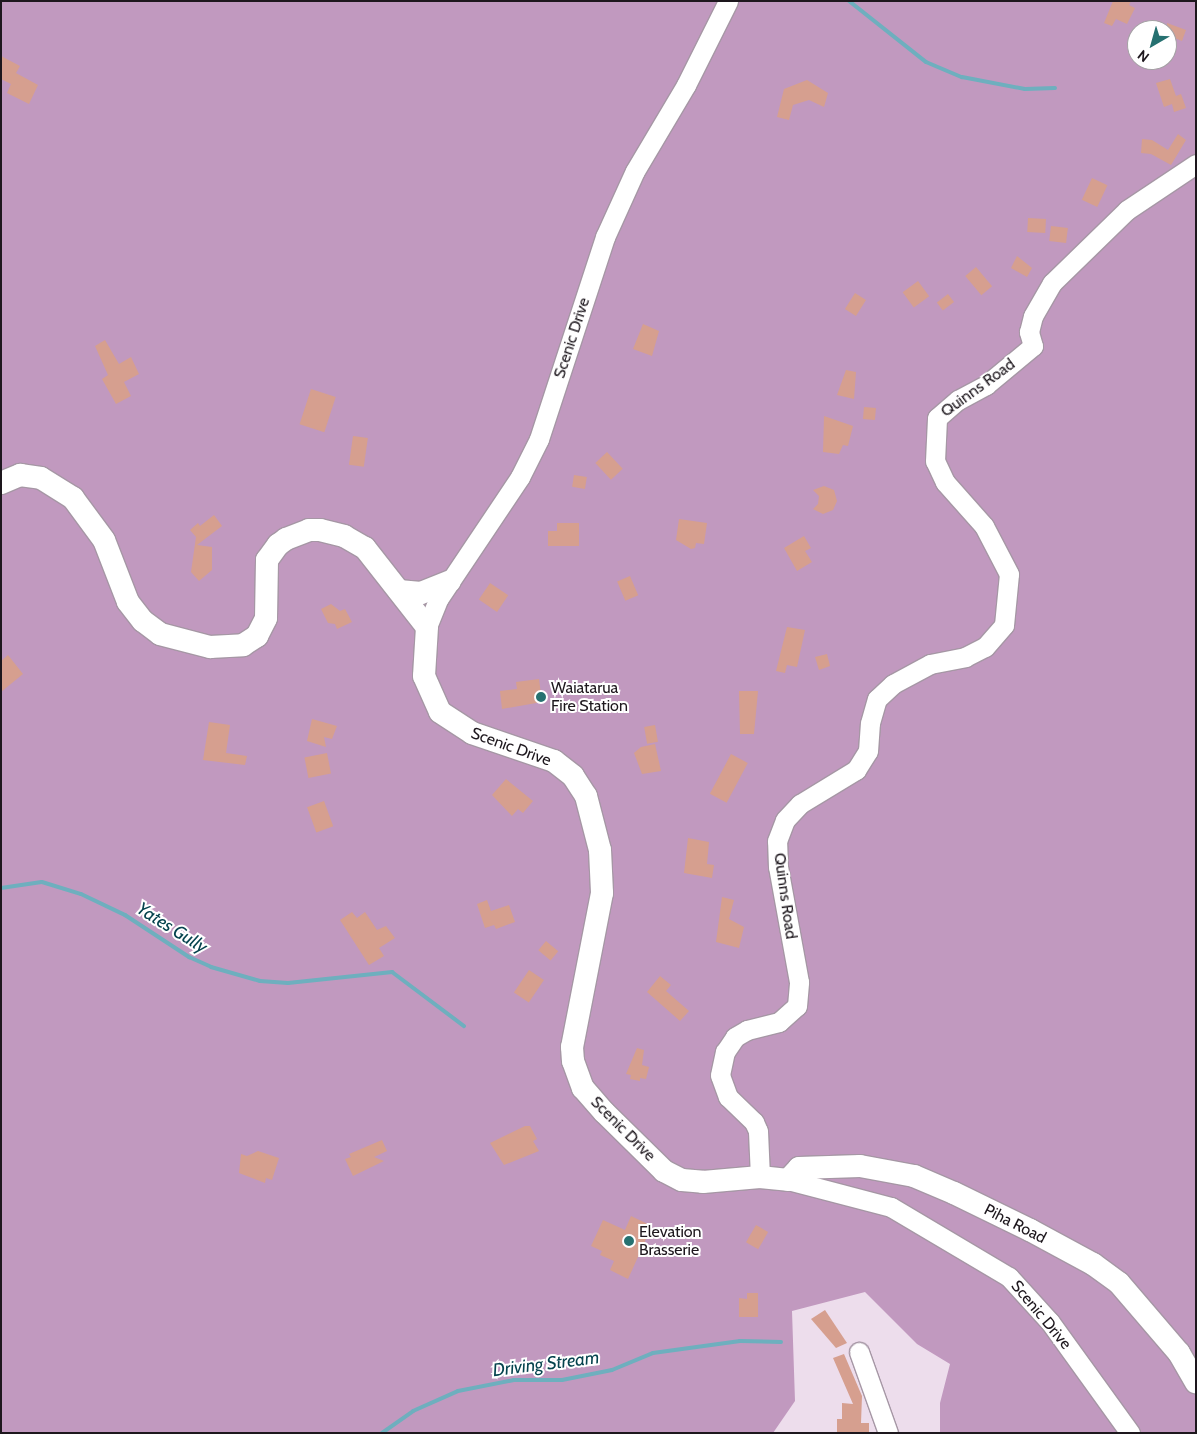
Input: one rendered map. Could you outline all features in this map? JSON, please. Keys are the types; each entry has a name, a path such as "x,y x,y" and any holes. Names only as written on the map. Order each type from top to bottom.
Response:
{"main road":[{"path":"1,483 20,475 41,478 73,498 104,540 134,612 150,628 171,638 223,648 251,642 264,626 266,618 267,560 278,545 309,530 332,532 354,540 376,560 427,628"},
{"path":"399,590 421,593 450,581"},
{"name":"Scenic Drive","path":"427,628 424,676 440,712 472,733 554,761 573,776 589,804 600,850 602,893 594,948 573,1030 573,1061 583,1088 604,1112 672,1176 703,1182 760,1176 788,1180"},
{"name":"Piha Road","path":"788,1180 799,1168 835,1165 880,1168 914,1176 1030,1230 1093,1264 1118,1283 1178,1354 1196,1382"}],"street":[{"name":"Scenic Drive","path":"427,628 450,581 520,477 539,439 605,237 635,171 686,85 728,1"},
{"name":"Quinns Road","path":"760,1176 758,1131 754,1122 728,1097 720,1075 724,1052 735,1038 747,1030 779,1022 797,1006 799,982 778,867 777,841 785,820 800,804 856,770 868,751 870,723 877,698 893,684 930,664 965,657 985,647 1004,625 1009,574 984,526 945,482 936,461 937,418 958,400 986,385 1014,364 1032,346 1029,332 1033,316 1052,283 1127,210 1196,164"},
{"name":"Scenic Drive","path":"788,1180 890,1207 1009,1277 1050,1322 1130,1433"},
{"path":"859,1352 888,1433"}],"shaded area":[{"path":"1,1 1196,1 1196,1433 940,1433 940,1403 950,1364 917,1344 865,1292 792,1311 795,1401 773,1433 1,1433"}],"building":[{"path":"1113,1 1131,1 1129,5 1135,8 1129,20 1127,20 1127,24 1116,19 1112,26 1104,23"},
{"path":"1177,27 1186,30 1182,41 1177,39"},
{"path":"1,56 20,66 16,73 38,85 29,104 7,93 11,84 1,79"},
{"path":"1170,79 1176,96 1181,94 1186,108 1174,112 1172,104 1164,107 1156,83"},
{"path":"807,80 828,93 824,107 809,100 793,105 789,120 777,117 784,89"},
{"path":"1178,134 1186,140 1171,165 1151,154 1141,153 1142,139 1152,140 1168,150"},
{"path":"1092,178 1107,185 1097,207 1082,200"},
{"path":"1028,218 1046,219 1045,233 1027,232"},
{"path":"1051,226 1068,228 1066,243 1049,241"},
{"path":"1017,256 1032,268 1027,277 1011,268"},
{"path":"976,267 992,286 981,295 965,276"},
{"path":"918,281 929,296 914,308 903,292"},
{"path":"855,293 866,300 856,316 845,309"},
{"path":"948,294 954,302 943,310 937,302"},
{"path":"643,324 659,331 652,356 633,349"},
{"path":"105,340 119,364 131,357 139,374 124,382 131,396 116,404 102,379 108,375 95,346"},
{"path":"846,370 856,372 854,399 837,395"},
{"path":"311,389 336,397 324,432 300,424"},
{"path":"864,407 876,408 875,420 863,419"},
{"path":"824,416 853,426 848,446 843,445 839,454 823,452"},
{"path":"353,436 368,438 364,467 349,465"},
{"path":"607,452 623,469 611,480 595,463"},
{"path":"574,475 587,477 585,489 572,487"},
{"path":"824,486 834,490 837,501 833,510 823,514 813,509 818,504 819,496 813,490"},
{"path":"214,515 222,526 197,545 212,547 212,570 199,581 191,572 196,537 190,530 198,523 200,526"},
{"path":"679,519 707,523 704,544 696,543 695,548 691,549 676,540"},
{"path":"557,523 579,523 579,546 548,546 548,531 557,531"},
{"path":"804,536 811,548 805,551 812,562 797,571 784,548"},
{"path":"630,576 638,595 625,601 617,581"},
{"path":"490,583 508,595 497,612 479,600"},
{"path":"331,604 340,611 345,609 352,622 337,629 335,624 328,623 321,609"},
{"path":"787,627 805,630 797,667 787,665 785,673 776,671"},
{"path":"827,654 830,666 819,670 815,657"},
{"path":"8,655 23,674 1,692 1,661"},
{"path":"539,679 542,702 502,709 500,691 517,689 516,682"},
{"path":"739,691 758,691 754,734 740,734"},
{"path":"312,719 337,726 332,739 324,737 326,747 307,741"},
{"path":"209,722 230,725 226,753 247,756 245,765 203,760"},
{"path":"655,725 658,742 647,744 644,727"},
{"path":"655,744 661,771 642,774 634,753 641,747"},
{"path":"327,753 331,774 308,778 304,757"},
{"path":"731,754 748,763 727,803 710,794"},
{"path":"506,779 533,801 523,813 518,809 512,816 492,795"},
{"path":"324,801 333,826 316,833 307,807"},
{"path":"688,838 709,842 707,864 714,865 712,878 684,873"},
{"path":"722,897 734,900 729,919 744,927 739,948 716,942"},
{"path":"487,900 491,911 509,905 515,922 496,929 494,925 485,928 477,904"},
{"path":"352,912 357,918 365,912 377,930 386,926 395,938 379,948 384,956 369,965 340,920"},
{"path":"546,941 558,951 551,960 538,950"},
{"path":"529,970 544,980 529,1002 514,992"},
{"path":"660,976 671,985 666,991 689,1011 680,1021 647,992"},
{"path":"637,1048 644,1050 642,1065 649,1067 646,1079 640,1078 640,1081 630,1079 631,1075 626,1074"},
{"path":"525,1126 530,1126 537,1139 533,1141 539,1151 504,1165 490,1143"},
{"path":"382,1140 387,1151 374,1157 384,1161 353,1176 345,1159 351,1157 349,1154"},
{"path":"258,1151 279,1158 272,1180 266,1178 265,1183 239,1173 241,1154 247,1156"},
{"path":"631,1216 652,1226 628,1279 610,1270 614,1261 600,1255 602,1251 591,1246 603,1220 625,1230"},
{"path":"756,1225 768,1232 758,1249 746,1242"},
{"path":"747,1293 758,1293 758,1317 739,1317 739,1298 747,1299"},
{"path":"825,1310 847,1343 836,1348 811,1319"},
{"path":"844,1354 862,1396 861,1423 869,1423 869,1433 837,1433 837,1419 842,1419 842,1403 853,1404 833,1358"}],"waterway":[{"path":"849,1 926,62 962,77 1025,89 1055,88"},
{"name":"Yates Gully","path":"1,888 42,882 81,894 125,915 189,957 211,967 260,981 288,983 392,972 464,1026"},
{"name":"Driving Stream","path":"382,1433 413,1411 458,1391 514,1380 562,1380 612,1370 653,1353 740,1341 781,1342"}],"place":[{"name":"Waiatarua Fire Station","path":"541,697"},
{"name":"Elevation Brasserie","path":"629,1241"}]}
